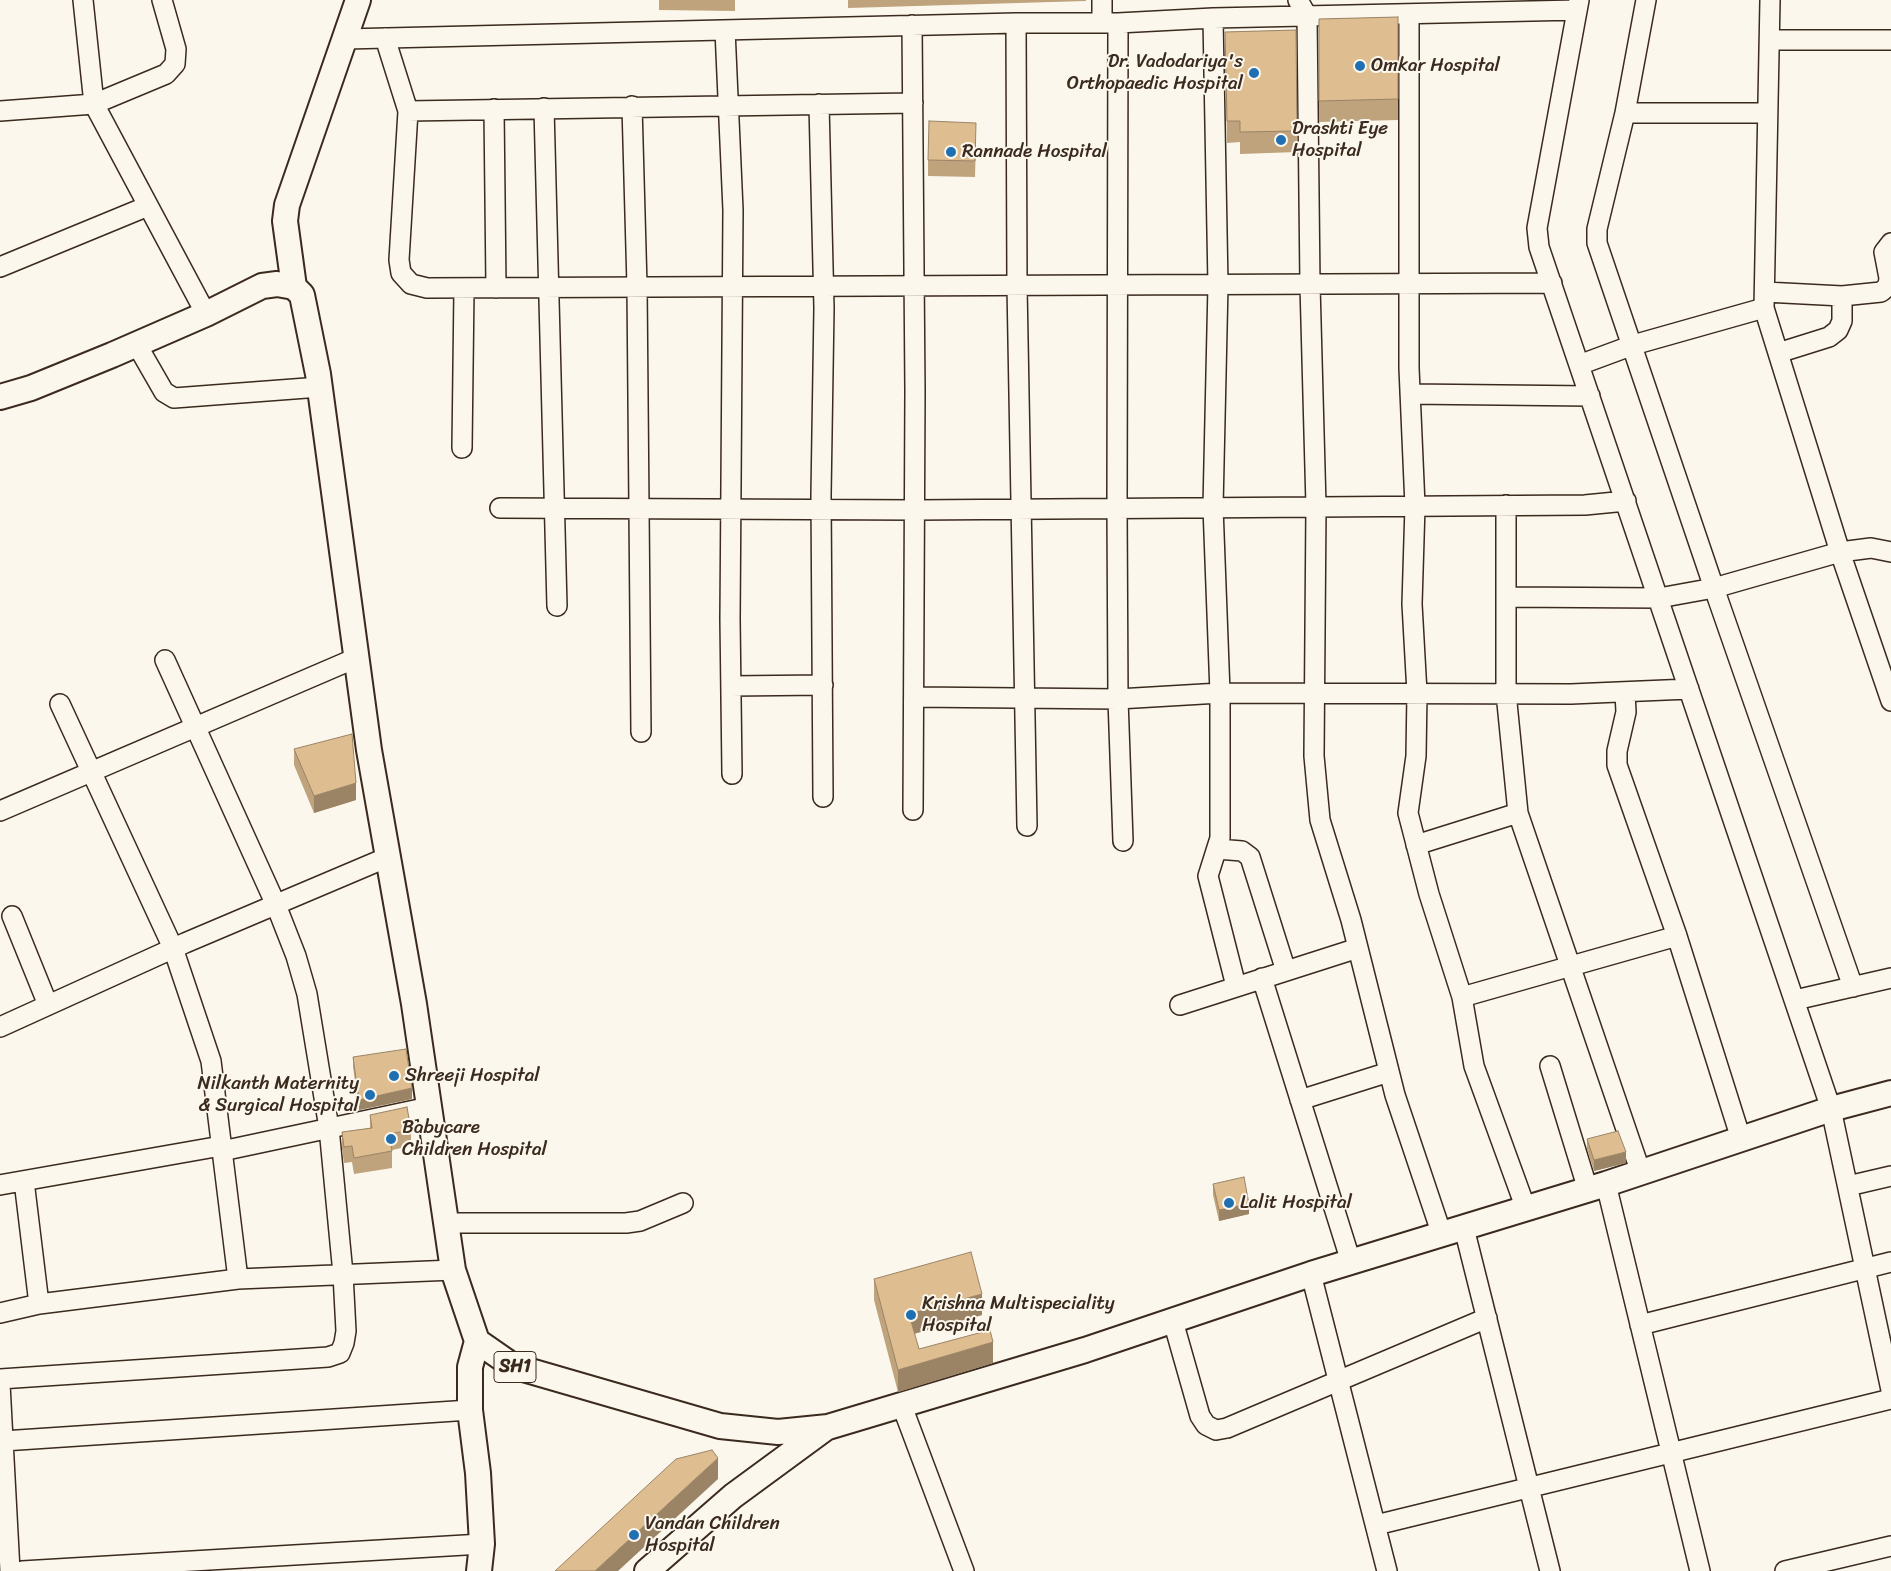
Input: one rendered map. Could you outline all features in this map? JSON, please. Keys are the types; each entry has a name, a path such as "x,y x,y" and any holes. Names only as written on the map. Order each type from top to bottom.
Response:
{"main road":[{"path":"0,397 31,388 137,344 206,314 262,286 277,284 294,287 285,221 287,205 358,0"},
{"name":"SH1","path":"294,287 302,295 306,306 320,387 368,750 414,1004 453,1270 477,1341 514,1366 720,1426 778,1432 828,1427 902,1406 1311,1274 1597,1187 1831,1108 1891,1093"},
{"path":"477,1341 470,1368 470,1410 478,1473 482,1544 479,1571"},
{"path":"647,1571 733,1496 828,1427"}],"street":[{"path":"83,0 94,104 206,314"},
{"path":"0,111 94,104 166,74 175,64 176,49 162,0"},
{"path":"1102,0 1110,23 1118,286 1116,508 1118,699 1123,841"},
{"path":"1646,0 1625,113 1597,229 1597,243 1714,588 1853,987"},
{"path":"1770,0 1765,300 1778,353 1840,552 1891,701"},
{"path":"345,39 1016,23 1110,23 1213,18 1313,8 1408,14 1578,5 1537,228 1539,247 1831,1108 1891,1390"},
{"path":"1313,8 1310,284 1316,506 1314,756 1320,820 1358,948 1389,1072 1442,1235"},
{"path":"1408,14 1410,394 1415,506 1412,604 1417,693 1416,756 1408,814 1428,894 1462,997 1474,1066 1526,1209"},
{"path":"1213,18 1218,285 1213,507 1220,693 1220,838 1208,876 1236,986"},
{"path":"1016,23 1017,286 1027,826"},
{"path":"912,26 915,287 915,697 913,810"},
{"path":"725,30 726,104 733,210 732,774"},
{"path":"385,38 408,111 400,260 401,273 411,284 419,286 464,289 733,285 915,287 1552,283"},
{"path":"1770,40 1891,40"},
{"path":"408,111 726,104 913,103"},
{"path":"819,104 824,286 822,508 823,797"},
{"path":"632,106 637,286 640,732"},
{"path":"544,108 557,606"},
{"path":"494,109 496,288"},
{"path":"1625,113 1768,113"},
{"path":"0,266 148,206"},
{"path":"1579,365 1765,300 1880,292 1888,286 1889,278 1884,252 1891,244"},
{"path":"462,448 464,289"},
{"path":"1778,353 1829,337 1838,330 1842,320 1842,296"},
{"path":"137,344 164,392 174,398 320,387"},
{"path":"1410,394 1590,396"},
{"path":"500,508 731,510 822,508 915,510 1585,505 1626,501"},
{"path":"1506,505 1506,694 1518,813 1641,1172"},
{"path":"1506,597 1658,598 1714,588 1840,552 1871,548 1891,552"},
{"path":"0,811 356,658"},
{"path":"0,1379 328,1357 340,1353 346,1331 343,1274 329,1128 307,994 296,956 276,904 197,725 165,660"},
{"path":"731,686 823,685"},
{"path":"915,697 1118,699 1220,693 1506,694 1689,689"},
{"path":"1625,692 1626,712 1617,751 1618,765 1677,936 1741,1139"},
{"path":"60,704 173,948 210,1062 238,1279"},
{"path":"1416,845 1518,813"},
{"path":"1216,848 1242,851 1250,857 1286,971"},
{"path":"0,1027 173,948 388,858"},
{"path":"12,916 48,1005"},
{"path":"1462,997 1677,936"},
{"path":"1180,1005 1358,948"},
{"path":"1262,978 1351,1262"},
{"path":"1795,1000 1891,978"},
{"path":"1550,1066 1597,1187 1640,1325 1700,1571"},
{"path":"1300,1100 1389,1072"},
{"path":"0,1185 221,1149 429,1107"},
{"path":"1848,1186 1891,1176"},
{"path":"24,1181 39,1304"},
{"path":"446,1223 626,1223 640,1221 683,1203"},
{"path":"1464,1228 1550,1571"},
{"path":"1640,1325 1891,1262"},
{"path":"0,1314 39,1304 238,1279 453,1270"},
{"path":"1311,1274 1387,1571"},
{"path":"1173,1320 1200,1416 1206,1425 1216,1430 1227,1428 1487,1318"},
{"path":"0,1384 10,1571"},
{"path":"1376,1525 1891,1399"},
{"path":"902,1406 964,1571"},
{"path":"3,1441 470,1410"},
{"path":"22,1571 482,1544"},
{"path":"1785,1571 1891,1546"}],"building":[{"path":"1398,17 1398,99 1319,101 1319,19"},
{"path":"1296,30 1297,131 1240,132 1240,121 1227,121 1225,32"},
{"path":"929,121 976,123 975,161 928,160"},
{"path":"352,734 356,783 314,796 294,749"},
{"path":"406,1049 412,1088 359,1100 353,1057"},
{"path":"407,1107 411,1130 389,1134 392,1151 354,1158 352,1146 344,1147 342,1132 372,1128 370,1115"},
{"path":"1618,1131 1626,1152 1594,1160 1587,1139"},
{"path":"1244,1177 1249,1204 1219,1210 1213,1184"},
{"path":"971,1252 982,1294 909,1314 919,1349 990,1330 993,1342 898,1370 874,1279"},
{"path":"712,1450 718,1458 595,1571 555,1571 676,1459"}],"place":[{"name":"Omkar Hospital","path":"1360,66"},
{"name":"Dr. Vadodariya's Orthopaedic Hospital","path":"1254,73"},
{"name":"Drashti Eye Hospital","path":"1281,140"},
{"name":"Rannade Hospital","path":"951,152"},
{"name":"Shreeji Hospital","path":"394,1076"},
{"name":"Nilkanth Maternity & Surgical Hospital","path":"370,1095"},
{"name":"Babycare Children Hospital","path":"391,1139"},
{"name":"Lalit Hospital","path":"1229,1203"},
{"name":"Krishna Multispeciality Hospital","path":"911,1315"},
{"name":"Vandan Children Hospital","path":"634,1535"}]}
